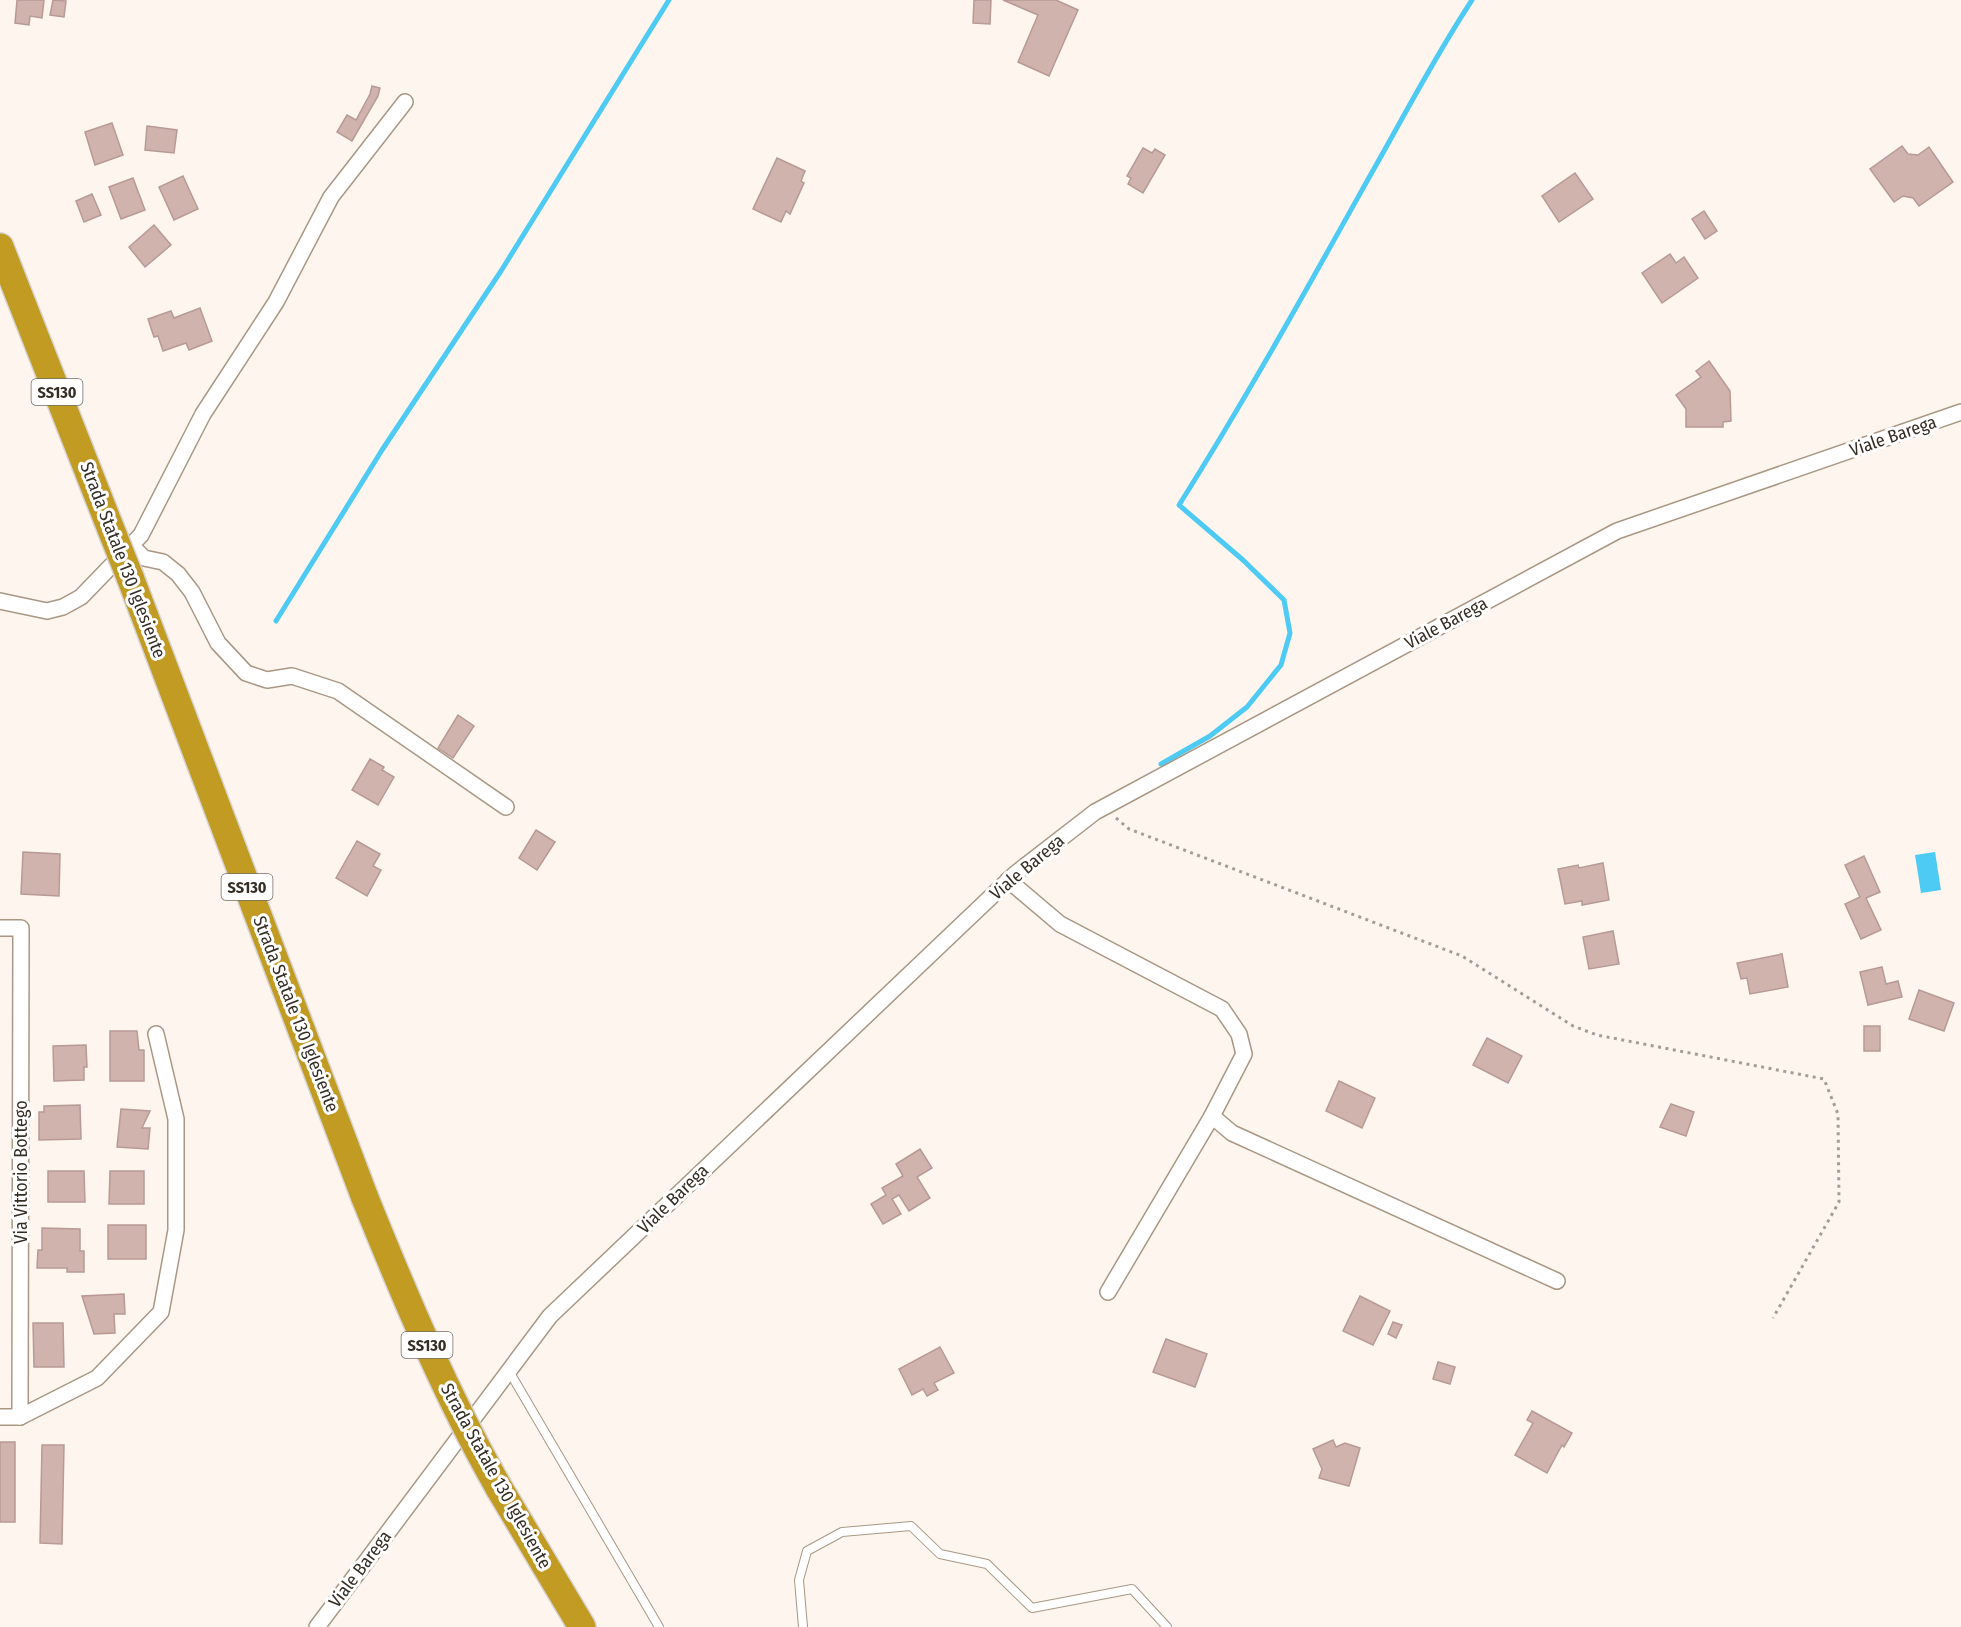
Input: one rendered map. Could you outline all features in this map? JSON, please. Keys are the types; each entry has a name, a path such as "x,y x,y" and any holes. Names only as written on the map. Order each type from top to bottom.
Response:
{"highway":[{"name":"Strada Statale 130 Iglesiente","path":"0,247 123,541 130,577 365,1198 408,1304 473,1443 582,1627"}],"street":[{"path":"0,601 47,611 63,607 81,597 123,541 141,535 203,414 276,302 332,197 405,102"},
{"name":"Viale Barega","path":"317,1627 550,1316 1008,880 1095,812 1617,531 1961,412"},
{"path":"123,541 144,558 163,562 178,574 192,592 218,643 246,673 267,680 292,676 338,691 506,807"},
{"path":"1008,880 1060,924 1222,1010 1239,1034 1244,1054 1212,1116 1108,1292"},
{"name":"Via Vittorio Bottego","path":"0,928 21,928 20,1417"},
{"path":"0,1417 20,1417 97,1378 161,1312 176,1230 176,1119 156,1034"},
{"path":"1212,1116 1232,1133 1557,1281"}],"lane":[{"path":"509,1371 658,1627"},
{"path":"803,1627 798,1581 807,1551 842,1532 911,1526 940,1554 987,1564 1032,1608 1132,1589 1167,1627"}],"path":[{"path":"1103,807 1129,830 1462,956 1573,1026 1597,1035 1824,1079 1838,1114 1839,1202 1773,1318"}],"water":[{"path":"1935,852 1941,890 1921,893 1915,855"}],"building":[{"path":"17,0 44,0 42,18 30,16 29,25 15,23"},
{"path":"53,0 66,1 64,17 50,15"},
{"path":"974,0 991,0 990,24 973,23"},
{"path":"1003,0 1056,0 1078,10 1049,76 1018,62 1038,15"},
{"path":"372,86 380,88 378,96 352,141 337,132 347,115 356,120"},
{"path":"112,123 123,155 95,165 85,132"},
{"path":"147,126 177,130 174,153 145,150"},
{"path":"1902,146 1908,154 1918,155 1929,147 1953,182 1919,206 1913,198 1903,196 1894,202 1870,169"},
{"path":"1143,148 1152,153 1155,149 1165,155 1143,193 1128,184 1131,178 1127,176"},
{"path":"777,158 805,171 801,181 804,183 790,214 786,211 781,222 753,209"},
{"path":"1575,173 1593,199 1559,222 1542,196"},
{"path":"183,176 198,209 174,220 159,187"},
{"path":"133,178 145,210 121,219 109,187"},
{"path":"92,194 101,215 84,222 76,201"},
{"path":"1704,211 1717,231 1705,239 1692,219"},
{"path":"154,225 171,245 145,267 129,247"},
{"path":"1670,254 1676,263 1684,257 1698,278 1662,303 1642,273"},
{"path":"200,308 212,341 189,350 186,343 163,351 158,336 154,337 148,319 171,311 174,318"},
{"path":"1709,361 1730,391 1731,421 1723,422 1723,427 1686,427 1686,409 1676,395 1701,377 1696,371"},
{"path":"458,715 474,726 453,758 438,748"},
{"path":"370,759 384,767 382,770 394,777 378,805 352,790"},
{"path":"536,830 555,842 537,870 519,858"},
{"path":"357,841 380,854 373,866 381,870 367,896 336,878"},
{"path":"23,852 60,854 59,896 21,894"},
{"path":"1864,856 1880,892 1866,898 1881,930 1861,939 1845,904 1860,897 1845,865"},
{"path":"1603,863 1609,900 1582,905 1582,901 1565,904 1558,869"},
{"path":"1613,931 1619,964 1589,969 1583,937"},
{"path":"1782,954 1788,987 1750,994 1747,978 1741,979 1737,963"},
{"path":"1882,967 1886,984 1898,981 1902,997 1868,1005 1860,972"},
{"path":"1919,990 1954,1003 1944,1031 1909,1019"},
{"path":"1864,1026 1880,1026 1880,1051 1864,1051"},
{"path":"110,1031 137,1031 139,1050 144,1050 144,1081 110,1081"},
{"path":"1487,1038 1522,1056 1508,1083 1473,1065"},
{"path":"86,1045 87,1067 84,1067 84,1080 54,1081 53,1046"},
{"path":"1339,1081 1375,1098 1362,1128 1326,1111"},
{"path":"1671,1104 1694,1112 1686,1136 1660,1127"},
{"path":"80,1105 81,1139 39,1140 39,1112 44,1112 44,1106"},
{"path":"121,1109 150,1111 142,1128 150,1128 148,1149 117,1147"},
{"path":"920,1149 932,1168 917,1177 930,1198 909,1211 899,1195 892,1199 901,1214 883,1224 871,1204 886,1195 882,1188 903,1176 896,1164"},
{"path":"48,1171 84,1171 85,1202 48,1202"},
{"path":"110,1171 144,1171 144,1204 109,1204"},
{"path":"108,1225 146,1225 146,1259 108,1259"},
{"path":"42,1228 80,1229 80,1251 84,1251 84,1272 67,1272 67,1268 37,1268 38,1250 42,1250"},
{"path":"124,1294 125,1314 114,1314 115,1333 94,1334 82,1296"},
{"path":"1360,1296 1390,1311 1373,1345 1343,1331"},
{"path":"1393,1322 1402,1325 1396,1338 1388,1334"},
{"path":"33,1323 63,1323 64,1367 34,1367"},
{"path":"1166,1339 1207,1354 1195,1387 1153,1372"},
{"path":"940,1347 954,1373 934,1383 938,1390 927,1396 923,1389 912,1395 899,1369"},
{"path":"1438,1362 1455,1367 1450,1384 1433,1379"},
{"path":"1532,1411 1572,1433 1564,1447 1562,1445 1547,1473 1515,1455 1533,1423 1527,1420"},
{"path":"1333,1440 1336,1447 1345,1443 1360,1448 1349,1486 1319,1478 1322,1469 1313,1449"},
{"path":"0,1442 15,1442 15,1522 0,1522"},
{"path":"42,1445 64,1445 62,1544 40,1543"}],"waterway":[{"path":"276,621 382,450 501,271 669,0"},
{"path":"1161,764 1210,736 1247,707 1281,665 1290,633 1284,600 1243,560 1179,505 1301,299 1432,64 1472,0"}]}
